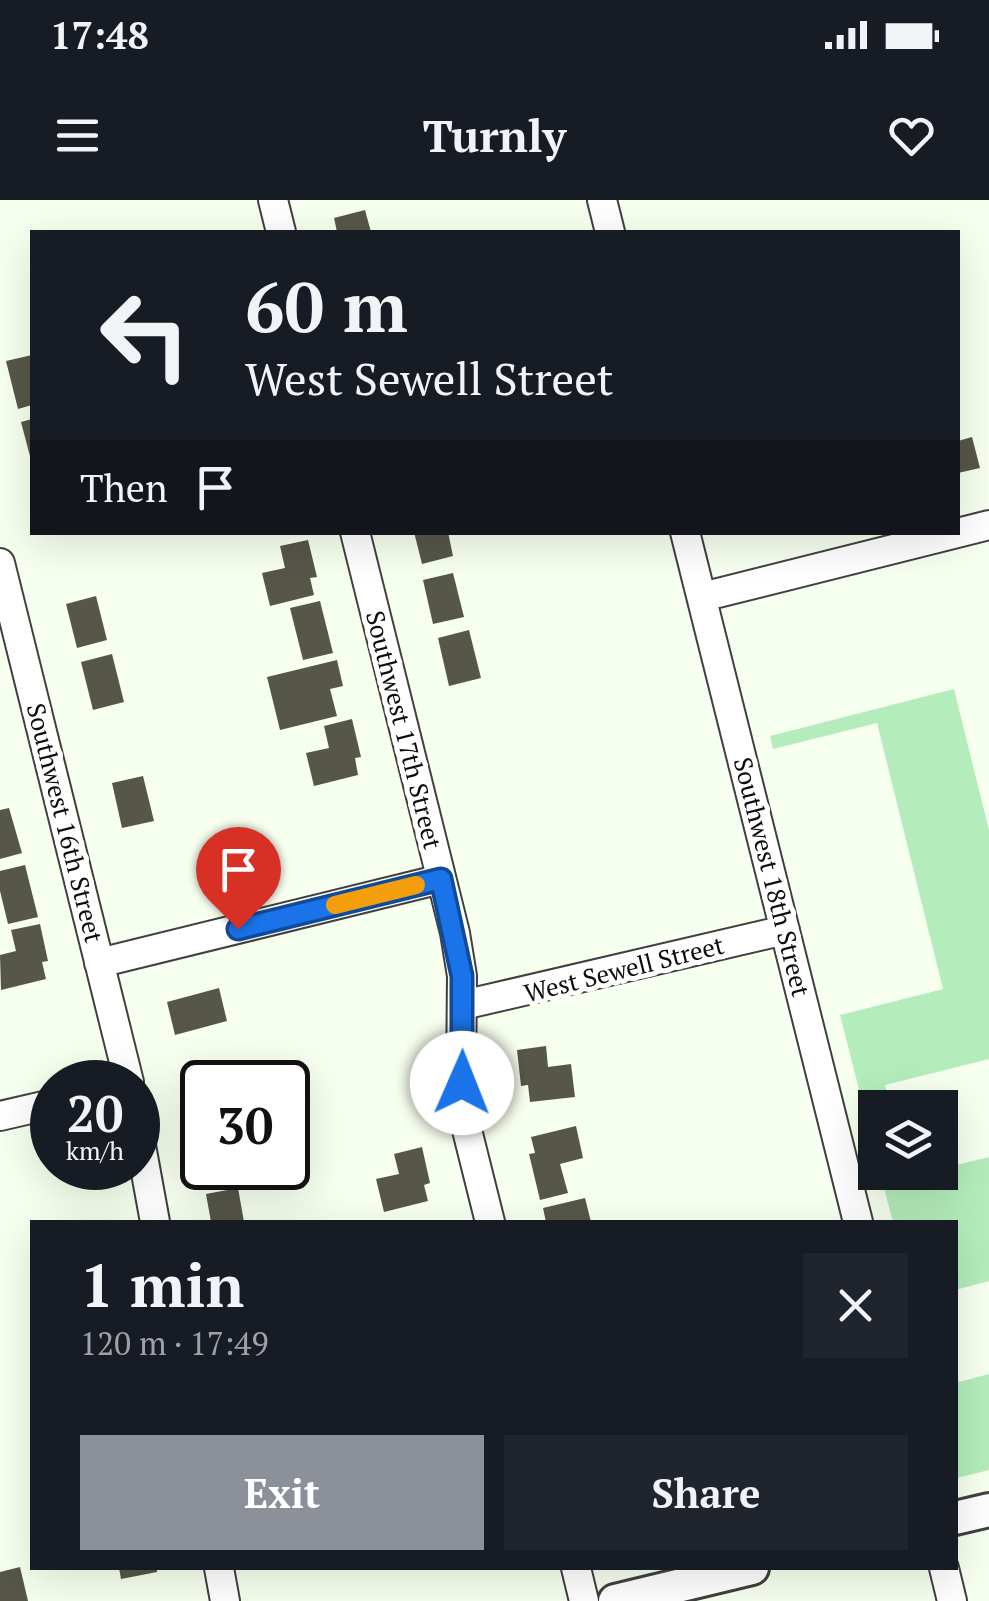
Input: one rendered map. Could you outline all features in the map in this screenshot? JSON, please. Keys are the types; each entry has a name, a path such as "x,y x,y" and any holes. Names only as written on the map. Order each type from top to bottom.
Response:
{"street":[{"path":"272,200 280,230"},
{"path":"602,200 610,230"},
{"path":"960,532 989,525"},
{"name":"Southwest 17th Street","path":"356,535 462,976 466,1126 490,1220"},
{"name":"Southwest 18th Street","path":"687,535 858,1220"},
{"path":"702,597 949,535"},
{"name":"Southwest 16th Street","path":"0,563 123,1060"},
{"path":"99,963 441,879"},
{"name":"West Sewell Street","path":"463,1005 785,930"},
{"path":"0,1116 30,1109"},
{"path":"149,1190 155,1220"},
{"path":"958,1517 989,1510"},
{"path":"219,1570 225,1601"},
{"path":"576,1570 584,1601"},
{"path":"615,1601 744,1570"},
{"path":"944,1570 952,1601"}],"green space":[{"path":"954,689 989,830 989,1059 885,1085 886,1090 859,1090 840,1015 943,989 877,723 773,749 770,736"},
{"path":"989,1157 989,1281 958,1289 958,1220 892,1220 885,1190 958,1190 958,1165"},
{"path":"989,1374 989,1470 958,1478 958,1378 959,1382"}],"building":[{"path":"365,210 370,230 337,230 334,218"},
{"path":"30,355 30,406 18,409 6,361"},
{"path":"30,420 30,456 21,422"},
{"path":"972,437 980,468 960,473 960,440"},
{"path":"415,535 449,535 453,556 422,564"},
{"path":"308,540 317,577 310,578 314,595 270,606 262,573 285,568 280,546"},
{"path":"453,573 464,617 433,624 423,580"},
{"path":"96,596 107,640 77,648 66,604"},
{"path":"320,601 333,653 303,660 290,608"},
{"path":"469,630 481,678 449,686 438,638"},
{"path":"112,654 124,702 93,710 81,662"},
{"path":"337,660 343,686 330,689 337,716 280,730 267,677"},
{"path":"352,719 361,757 355,758 358,775 314,786 306,753 329,748 324,726"},
{"path":"143,776 154,821 122,828 112,783"},
{"path":"9,808 22,853 0,859 0,810"},
{"path":"25,865 38,917 8,924 0,871"},
{"path":"40,924 48,961 42,962 46,979 1,990 0,955 16,951 11,930"},
{"path":"219,988 227,1021 175,1035 167,1002"},
{"path":"546,1046 548,1067 571,1064 575,1097 530,1102 528,1085 521,1086 517,1050"},
{"path":"576,1126 583,1158 560,1164 568,1193 540,1200 529,1154 535,1153 531,1137"},
{"path":"422,1147 430,1183 424,1185 428,1201 384,1212 376,1179 399,1174 394,1154"},
{"path":"238,1190 244,1220 211,1220 206,1194"},
{"path":"585,1198 590,1220 546,1220 543,1208"},
{"path":"20,1567 28,1601 0,1601 0,1572"},
{"path":"119,1570 157,1570 157,1572 121,1579"}],"slow traffic":[{"path":"335,905 416,885"}],"route":[{"path":"238,929 441,879 462,976 462,1083"}]}
